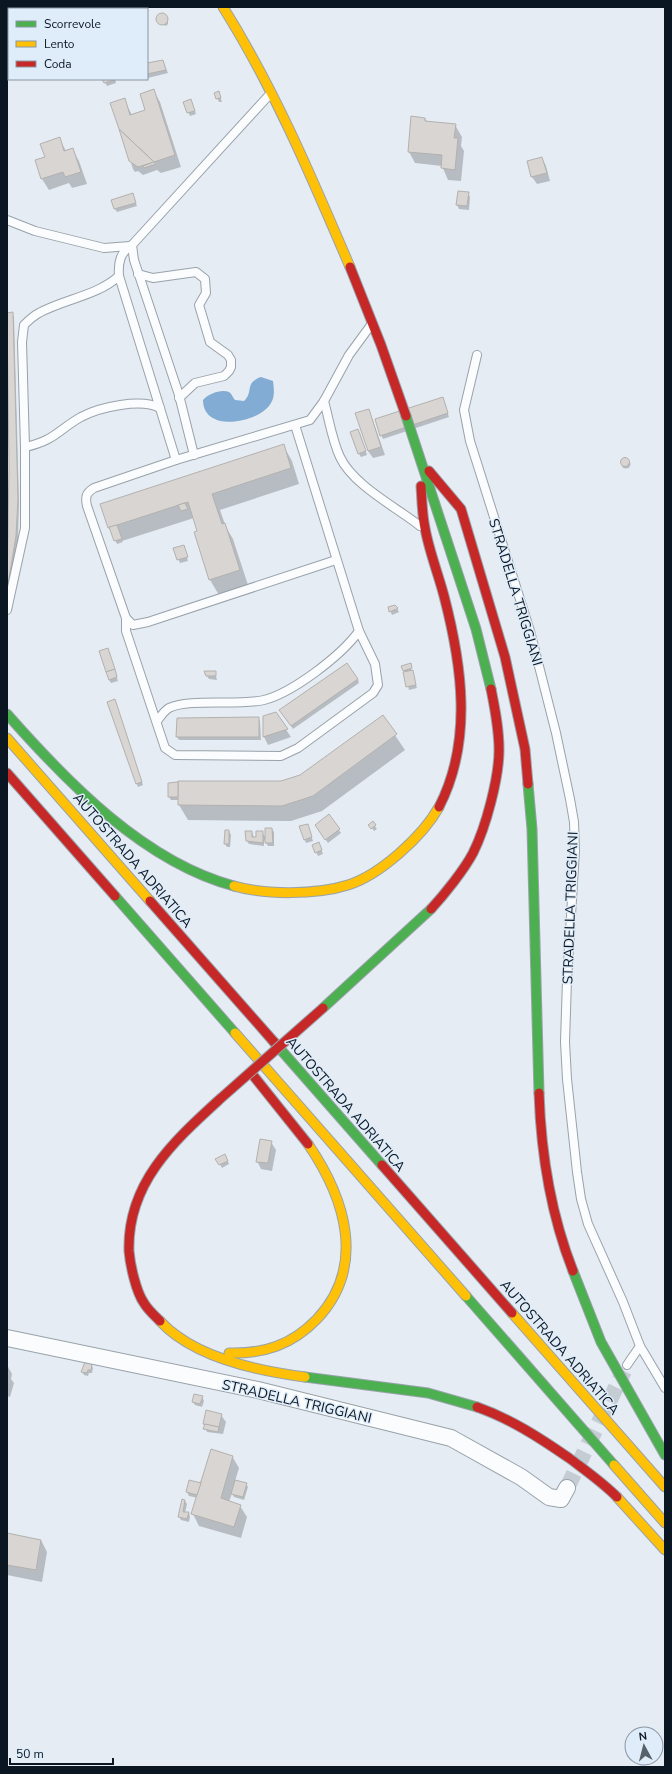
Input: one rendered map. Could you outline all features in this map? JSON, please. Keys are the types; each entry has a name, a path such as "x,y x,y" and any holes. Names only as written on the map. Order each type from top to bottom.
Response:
{"highway":[{"path":"214,7 242,37"},
{"path":"223,7 242,37 272,91 307,166 373,322 388,362 440,519 486,667 496,714 499,750 495,784 484,824 473,853 439,900 393,946 220,1099 174,1142 151,1173 132,1211 128,1231 131,1273 137,1291 149,1312 168,1332 194,1348 252,1367 429,1393 496,1414 524,1429 605,1485 665,1550"},
{"path":"232,7 242,37"},
{"path":"7,714 33,743 97,805 144,844 195,873 244,890 273,894 308,892 350,884 394,858 415,840 438,811 452,777 460,742 462,712 460,673 448,612 424,522 419,459"},
{"path":"419,459 461,509 505,657 523,742 532,829 540,1126 548,1181 557,1223 569,1261 601,1342 665,1455"},
{"name":"AUTOSTRADA ADRIATICA","path":"7,738 665,1487"},
{"path":"7,773 665,1523"},
{"path":"113,894 205,1013"},
{"path":"194,1348 248,1354 268,1351 295,1340 313,1325 337,1293 347,1250 341,1213 326,1172 312,1151 244,1063"}],"street":[{"name":"STRADELLA TRIGGIANI","path":"7,1338 258,1390 451,1438 520,1477 549,1497 561,1499 567,1488"}],"lane":[{"path":"176,460 119,276 118,266 121,255 125,249 132,246 272,91"},
{"path":"7,220 34,231 104,248 132,246"},
{"path":"132,246 138,274 180,398 194,455"},
{"path":"138,274 153,278 196,272 205,279 206,293 199,305 205,328 210,342 228,355 231,360 231,367 229,372 224,376 196,383 180,398"},
{"path":"7,610 25,528 25,448 22,342 24,325 37,314 93,292 119,276"},
{"path":"295,425 359,631 375,664 378,685 372,693 298,748 281,756 175,755 165,748 126,631 126,618 85,499 87,493 94,488 176,460 310,420 324,401 349,355 373,322"},
{"name":"STRADELLA TRIGGIANI","path":"477,355 464,410 470,441 530,631 556,733 574,822 575,851 567,980 565,1042 567,1079 581,1199 588,1224 623,1302 640,1346 665,1388"},
{"path":"324,401 340,456 348,469 384,500 426,531"},
{"path":"25,448 41,444 56,436 82,416 100,410 140,403 154,405 160,408"},
{"path":"126,618 133,625 148,622 336,560"},
{"path":"157,721 169,708 186,704 235,703 262,700 278,695 332,660 351,642 359,631"},
{"path":"627,1365 640,1346"}],"water":[{"path":"261,377 273,381 274,396 271,403 265,410 256,416 233,422 222,421 212,418 205,411 203,400 211,394 226,391 231,394 235,400 244,401 247,398 253,382"}],"building":[{"path":"162,13 166,15 168,19 166,23 162,25 158,23 156,19 158,15"},
{"path":"163,60 166,70 148,74 148,63"},
{"path":"102,80 115,80 104,83"},
{"path":"154,89 175,155 154,162 119,129 110,103 125,98 130,115 145,110 140,94"},
{"path":"219,91 221,98 216,99 214,93"},
{"path":"191,99 195,111 187,113 183,102"},
{"path":"411,116 425,118 425,121 456,124 454,138 458,138 455,170 441,168 442,155 408,152"},
{"path":"119,129 154,162 138,167 129,161"},
{"path":"60,137 64,151 73,148 81,172 65,177 63,172 41,179 35,160 45,157 40,144"},
{"path":"542,157 547,173 531,177 527,161"},
{"path":"154,162 156,164 144,168 143,166"},
{"path":"458,191 469,192 467,206 456,205"},
{"path":"133,193 136,203 114,209 111,200"},
{"path":"13,312 18,499 16,536 7,590 9,467 7,313"},
{"path":"443,397 448,413 380,436 375,419"},
{"path":"369,409 381,447 368,451 355,413"},
{"path":"358,429 366,451 358,454 350,432"},
{"path":"284,444 291,468 212,494 222,524 225,523 240,570 209,580 194,532 197,531 188,502 108,528 100,504"},
{"path":"625,457 630,462 625,467 620,462"},
{"path":"185,503 188,509 181,511 178,505"},
{"path":"117,525 122,539 114,541 109,527"},
{"path":"184,545 188,557 177,560 173,548"},
{"path":"395,605 398,608 389,612 388,607"},
{"path":"108,648 115,669 106,672 99,651"},
{"path":"347,663 358,679 291,726 279,710"},
{"path":"411,663 412,668 403,671 401,666"},
{"path":"115,669 117,677 109,680 106,672"},
{"path":"413,670 416,685 406,687 403,672"},
{"path":"204,671 216,671 216,676 206,676"},
{"path":"115,699 142,782 136,784 107,702"},
{"path":"276,712 288,729 263,737 263,716"},
{"path":"383,715 397,734 313,796 282,806 178,805 178,781 281,781 300,775"},
{"path":"259,717 259,737 176,737 177,718"},
{"path":"178,782 178,797 168,797 168,783"},
{"path":"329,814 340,829 325,840 315,825"},
{"path":"373,821 376,825 371,829 368,825"},
{"path":"308,824 312,837 304,840 299,826"},
{"path":"265,828 272,828 273,843 265,843"},
{"path":"225,830 229,830 229,844 224,844"},
{"path":"245,831 252,831 252,837 256,837 256,831 263,831 263,843 246,841"},
{"path":"319,842 322,850 315,853 312,845"},
{"path":"260,1139 272,1141 268,1163 256,1162"},
{"path":"225,1154 228,1161 219,1165 215,1159"},
{"path":"85,1362 92,1364 91,1370 88,1370 87,1373 81,1372"},
{"path":"194,1394 203,1396 200,1404 192,1402"},
{"path":"206,1410 222,1414 219,1427 203,1424"},
{"path":"205,1424 219,1427 218,1432 203,1429"},
{"path":"211,1449 233,1456 221,1498 241,1505 234,1527 191,1514"},
{"path":"189,1480 201,1483 197,1495 186,1492"},
{"path":"235,1480 247,1483 243,1497 231,1494"},
{"path":"182,1499 185,1500 183,1512 189,1512 187,1519 178,1517"},
{"path":"7,1533 41,1540 36,1570 7,1565"}],"tunnel":[{"path":"567,1488 624,1371"}],"traffic: fast":[{"path":"406,416 476,629 491,689"},
{"path":"7,714 30,740 81,792 138,839 169,859 201,875 234,886"},
{"path":"528,784 532,829 539,1093"},
{"path":"115,896 235,1033"},
{"path":"323,1008 431,909"},
{"path":"274,1042 382,1165"},
{"path":"573,1271 601,1342 665,1455"},
{"path":"466,1296 614,1465"},
{"path":"305,1377 428,1393 477,1407"}],"traffic: slow":[{"path":"223,7 242,38 276,102 307,168 350,267"},
{"path":"7,738 150,901"},
{"path":"234,886 260,891 291,893 321,891 348,885 373,873 400,853 423,830 439,807"},
{"path":"235,1033 466,1296"},
{"path":"229,1353 266,1350 298,1335 317,1319 332,1298 342,1277 346,1255 345,1232 340,1209 332,1187 308,1144"},
{"path":"512,1313 665,1487"},
{"path":"160,1321 190,1344 208,1353 267,1371 305,1377"},
{"path":"614,1465 665,1523"},
{"path":"617,1497 665,1550"}],"traffic: jam":[{"path":"350,267 381,345 406,416"},
{"path":"429,471 461,509 505,657 525,749 528,784"},
{"path":"421,486 423,518 427,537 444,596 456,649 461,703 457,756 450,782 439,807"},
{"path":"431,909 454,882 473,853 483,830 491,802 497,774 499,750 498,727 491,689"},
{"path":"7,773 115,896"},
{"path":"150,901 274,1042"},
{"path":"220,1099 323,1008"},
{"path":"252,1074 308,1144"},
{"path":"539,1093 542,1138 548,1184 565,1250 573,1271"},
{"path":"160,1321 147,1308 141,1298 132,1270 129,1251 130,1227 136,1204 156,1165 186,1131 220,1099"},
{"path":"382,1165 512,1313"},
{"path":"477,1407 502,1417 547,1443 588,1472 617,1497"}]}
